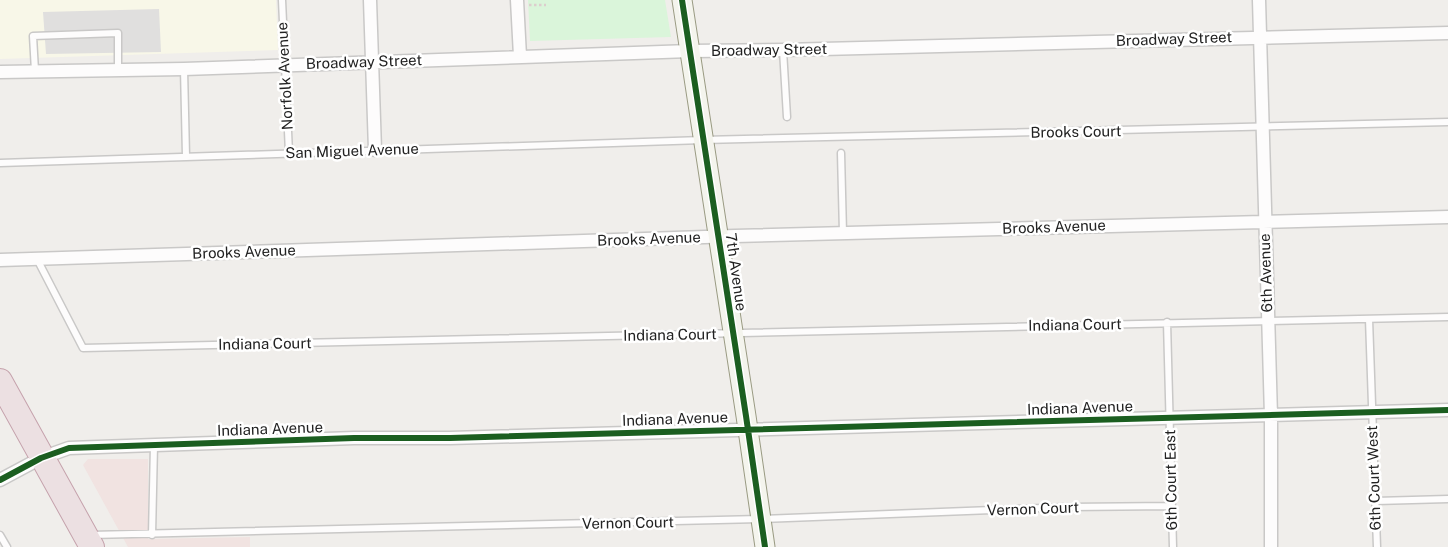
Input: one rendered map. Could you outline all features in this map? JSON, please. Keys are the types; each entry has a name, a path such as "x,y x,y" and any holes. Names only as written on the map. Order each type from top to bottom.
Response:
{"highway":[{"path":"0,381 88,541"}],"street":[{"path":"370,0 375,150"},
{"name":"7th Avenue","path":"682,0 765,547"},
{"name":"6th Avenue","path":"1260,0 1264,222 1271,416 1271,547"},
{"path":"520,56 522,3"},
{"name":"Broadway Street","path":"0,72 284,65 690,51 1448,32"},
{"name":"Brooks Avenue","path":"0,260 718,236 1448,217"},
{"name":"Indiana Avenue","path":"0,480 41,458 69,448 354,438 450,438 1448,410"}],"lane":[{"name":"Norfolk Avenue","path":"282,0 289,153"},
{"path":"34,71 33,36 118,33 118,69"},
{"path":"783,50 787,117"},
{"path":"184,68 186,156"},
{"name":"Brooks Court","path":"703,140 1448,122"},
{"name":"San Miguel Avenue","path":"0,163 703,140"},
{"path":"841,153 843,233"},
{"name":"Indiana Court","path":"36,258 83,348 1448,316"},
{"name":"6th Court West","path":"1369,319 1376,547"},
{"name":"6th Court East","path":"1167,322 1173,547"},
{"path":"152,535 154,445"},
{"path":"1376,501 1448,500"},
{"name":"Vernon Court","path":"88,541 152,535 760,519 1069,507 1172,506"},
{"path":"0,535 7,547"}],"path":[{"path":"522,3 546,5"}],"shaded area":[{"path":"0,0 276,0 278,50 0,59"},
{"path":"159,9 161,52 46,54 43,12"},
{"path":"88,459 148,459 148,539 250,537 250,547 128,547 83,465"}],"green space":[{"path":"528,0 665,0 671,37 530,41"}],"cycle path":[{"path":"682,0 765,547"},
{"path":"0,480 41,458 69,448 354,438 450,438 1448,410"}]}
